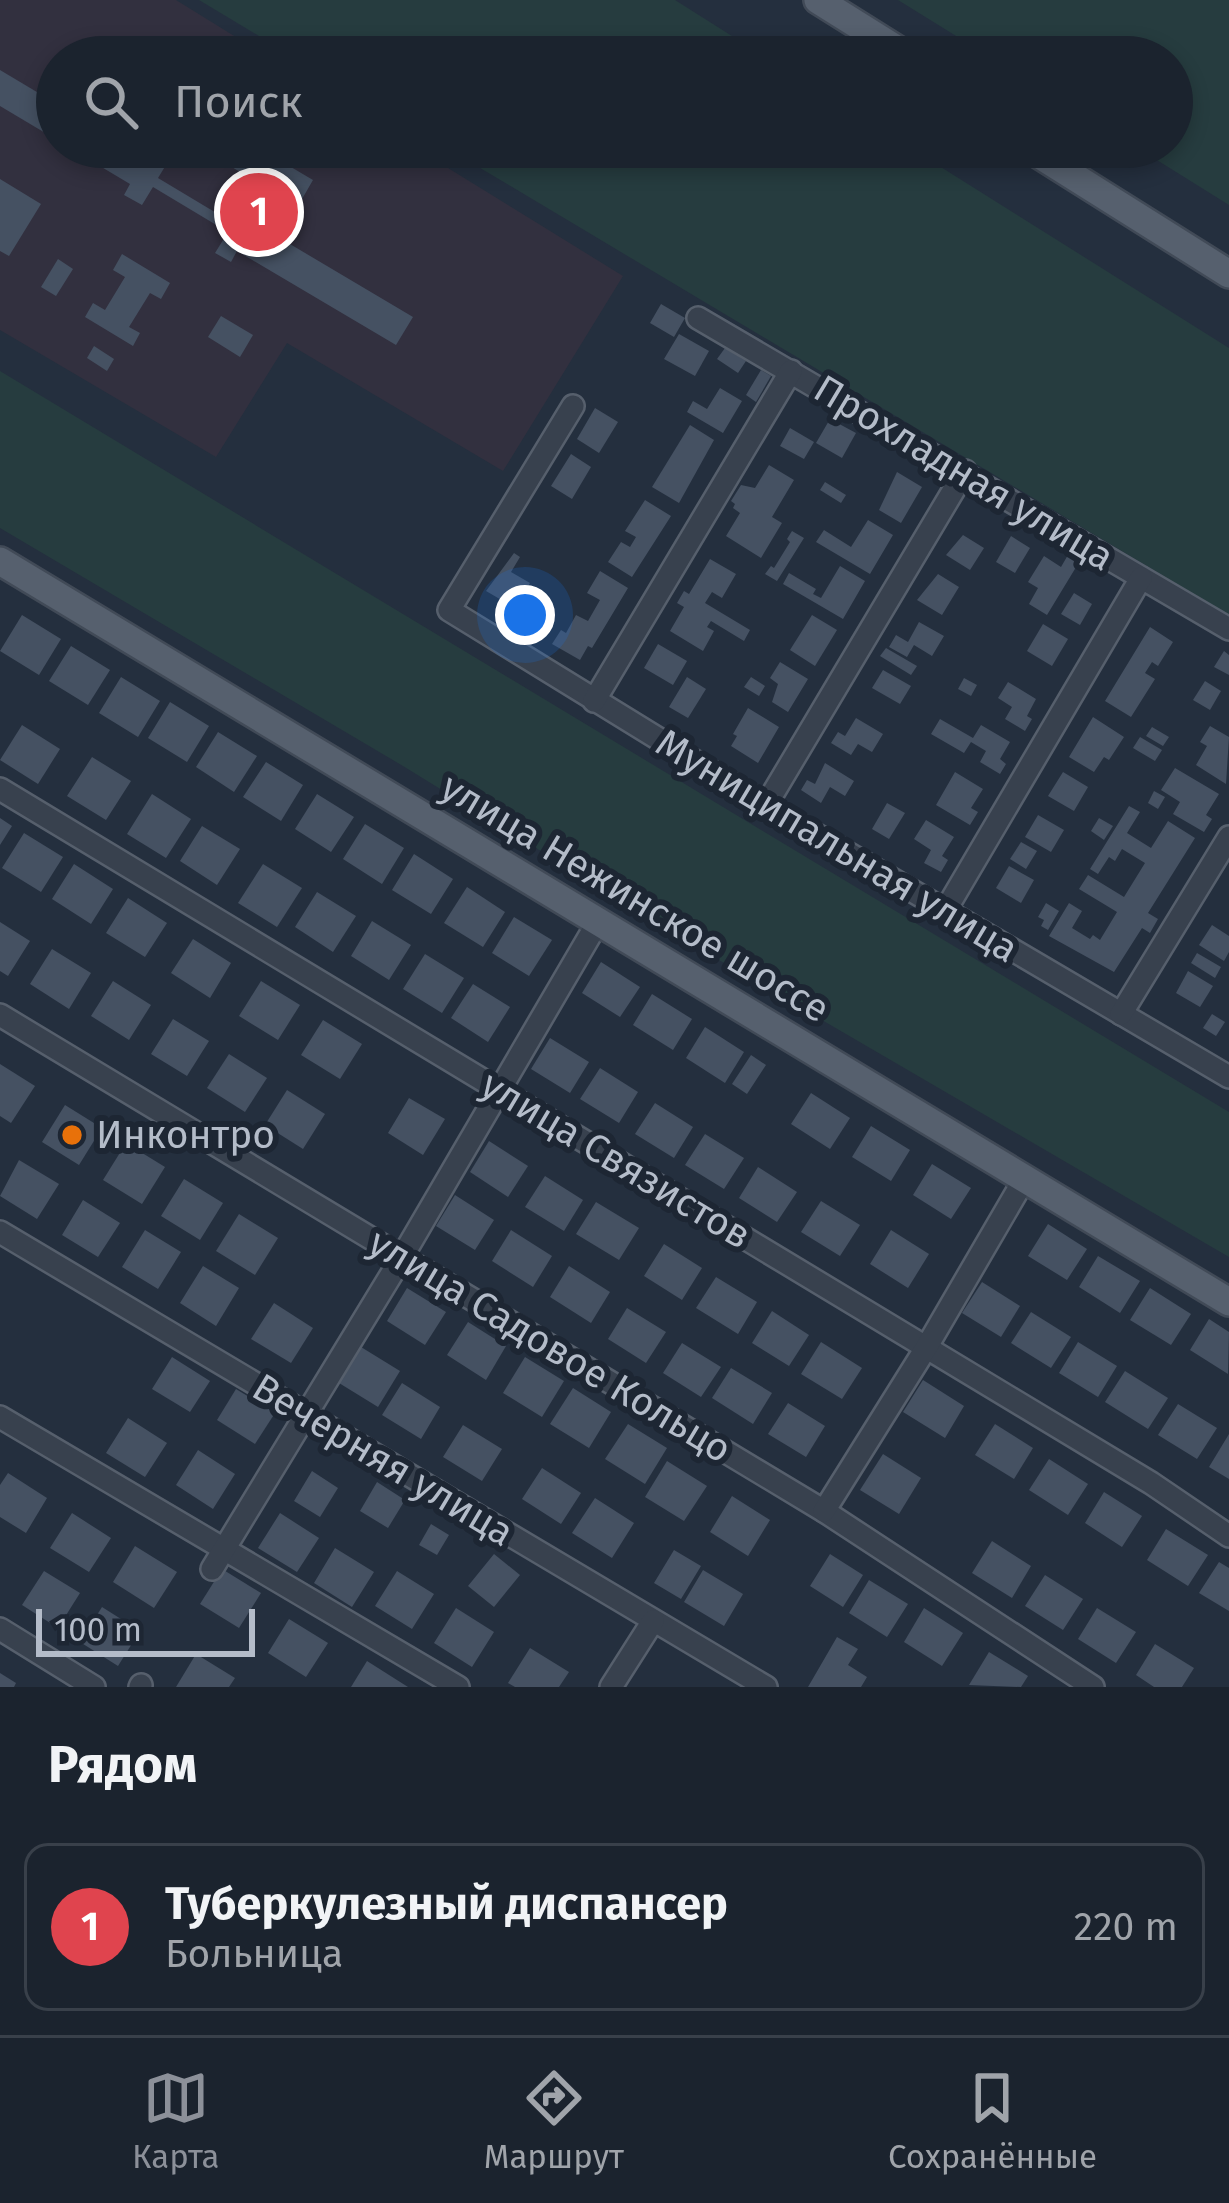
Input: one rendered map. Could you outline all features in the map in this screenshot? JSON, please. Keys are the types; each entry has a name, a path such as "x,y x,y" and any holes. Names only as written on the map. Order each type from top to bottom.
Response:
{"main road":[{"path":"793,0 850,36"},
{"path":"818,0 875,36"},
{"path":"1060,168 1229,274"},
{"path":"1088,168 1229,256"},
{"name":"улица Нежинское шоссе","path":"0,561 1229,1301"}],"street":[{"name":"Прохладная улица","path":"698,318 1229,628"},
{"path":"594,700 791,371"},
{"name":"Муниципальная улица","path":"573,406 449,610 766,805 1229,1077"},
{"path":"766,805 965,471"},
{"path":"946,911 1142,578"},
{"name":"улица Связистов","path":"0,789 1151,1483 1229,1536"},
{"path":"1121,1014 1229,837"},
{"path":"218,1559 599,920"},
{"name":"улица Садовое Кольцо","path":"0,1015 824,1510 1093,1687"},
{"path":"824,1510 926,1348 1024,1178"},
{"name":"Вечерняя улица","path":"0,1232 766,1687"},
{"path":"0,1417 218,1559 458,1687"},
{"path":"611,1687 653,1621"},
{"path":"0,1629 94,1687"}],"shaded area":[{"path":"0,0 176,0 234,36 36,36 36,168 448,168 623,276 503,471 287,343 216,457 0,330"}],"green space":[{"path":"199,0 675,0 732,36 259,36"},
{"path":"898,0 1229,0 1229,205 1170,168 1193,168 1193,36 956,36"},
{"path":"480,168 942,168 1229,348 1229,615"},
{"path":"0,371 1229,1112 1229,1257 700,949 403,766 0,528"}],"building":[{"path":"0,70 36,91 36,127 0,106"},
{"path":"103,168 164,168 158,178 233,223 252,192 258,195 263,186 233,168 293,168 313,180 298,206 276,193 270,203 281,209 268,231 413,317 396,345 237,251 231,262 215,253 228,232 153,187 142,205 124,195 130,184"},
{"path":"0,179 41,204 9,256 0,251"},
{"path":"122,254 170,283 161,299 150,293 129,327 140,333 133,346 85,317 93,303 105,310 125,277 113,270"},
{"path":"58,259 73,269 56,296 41,287"},
{"path":"661,304 685,318 674,337 650,323"},
{"path":"221,316 253,335 240,357 208,337"},
{"path":"679,334 709,351 695,376 664,359"},
{"path":"94,346 114,359 107,371 87,358"},
{"path":"725,348 746,361 738,373 717,359"},
{"path":"761,370 771,376 756,402 746,395"},
{"path":"720,388 742,401 723,433 687,412 693,401 707,409"},
{"path":"595,408 618,422 599,453 577,439"},
{"path":"830,419 856,433 842,458 816,443"},
{"path":"690,425 714,440 679,503 652,487"},
{"path":"790,428 814,442 804,459 780,446"},
{"path":"571,454 591,467 572,499 551,486"},
{"path":"769,465 794,480 772,517 782,523 761,558 726,536 740,513 731,501 741,485 755,488"},
{"path":"897,472 922,487 901,523 879,510"},
{"path":"825,482 846,495 841,503 820,490"},
{"path":"645,500 671,516 632,577 608,562 621,542 630,547 636,537 625,531"},
{"path":"868,520 893,535 870,574 816,542 824,530 851,547"},
{"path":"792,531 804,538 777,581 765,574 774,568"},
{"path":"963,535 984,548 970,570 946,555"},
{"path":"1011,536 1030,548 1015,573 996,562"},
{"path":"1072,548 1084,554 1047,615 1029,604 1038,588 1028,582 1044,556 1061,567"},
{"path":"514,553 520,557 511,572 530,583 515,608 486,591"},
{"path":"710,559 736,574 722,598 712,592 705,603 750,630 744,641 711,621 707,627 714,631 703,651 670,631 684,607 677,603 684,591 689,594"},
{"path":"840,566 865,581 843,619 783,584 789,573 816,589 813,594 821,598"},
{"path":"600,571 628,588 580,660 552,644 561,630 566,633 576,615 588,621 600,600 587,593"},
{"path":"938,574 959,587 942,615 917,600"},
{"path":"1074,593 1092,604 1080,625 1061,614"},
{"path":"22,615 61,639 39,675 0,651"},
{"path":"812,615 837,630 815,666 790,650"},
{"path":"919,622 944,636 932,656 914,645 907,657 889,647 896,635 908,642"},
{"path":"1043,624 1068,639 1052,666 1027,651"},
{"path":"1150,627 1173,642 1158,666 1152,662 1145,673 1155,679 1131,717 1105,701"},
{"path":"658,644 687,661 673,685 644,668"},
{"path":"71,646 110,670 88,705 49,681"},
{"path":"886,648 917,666 911,675 880,656"},
{"path":"1224,651 1229,655 1229,675 1214,667"},
{"path":"780,662 808,679 788,712 772,702 778,684 770,678"},
{"path":"883,670 911,686 900,704 872,688"},
{"path":"121,677 160,701 138,737 99,713"},
{"path":"687,677 706,689 688,718 669,707"},
{"path":"751,677 765,686 759,696 744,687"},
{"path":"964,678 977,685 971,696 958,689"},
{"path":"1205,681 1221,691 1210,710 1193,700"},
{"path":"1008,682 1036,699 1025,731 1005,719 1012,707 998,698"},
{"path":"170,702 209,726 187,762 148,738"},
{"path":"748,708 779,727 758,763 731,746"},
{"path":"1093,717 1124,737 1094,772 1069,757"},
{"path":"856,718 883,734 872,752 858,744 851,755 831,743 838,732 845,736"},
{"path":"940,719 973,738 981,725 1010,742 1000,759 1006,764 1000,774 980,762 986,751 971,742 964,753 931,734"},
{"path":"22,725 60,749 38,784 0,760"},
{"path":"1210,726 1229,737 1226,784 1196,765 1207,746 1200,742"},
{"path":"1152,727 1169,737 1163,746 1146,736"},
{"path":"218,732 257,756 234,792 196,767"},
{"path":"1140,737 1162,750 1155,761 1133,748"},
{"path":"92,757 131,781 106,820 67,796"},
{"path":"266,762 303,785 281,821 243,797"},
{"path":"825,763 854,781 845,796 830,787 821,803 801,790 807,780 815,784"},
{"path":"1175,768 1219,794 1206,815 1212,819 1204,832 1173,814 1180,802 1161,790"},
{"path":"955,772 983,789 971,808 978,812 970,825 936,805"},
{"path":"1063,772 1088,787 1074,811 1048,796"},
{"path":"1154,791 1165,797 1158,809 1148,803"},
{"path":"152,794 191,819 166,858 127,834"},
{"path":"317,794 354,817 331,852 295,829"},
{"path":"887,803 905,813 889,839 872,829"},
{"path":"1129,806 1140,812 1127,833 1151,848 1168,821 1195,838 1148,913 1158,919 1150,933 1142,928 1114,972 1049,936 1069,903 1082,911 1072,928 1100,940 1117,912 1079,889 1088,875 1124,897 1145,863 1122,849 1115,861 1109,857 1098,874 1090,869"},
{"path":"1038,815 1064,830 1051,852 1025,837"},
{"path":"0,818 12,826 0,845"},
{"path":"1099,818 1113,826 1104,840 1091,831"},
{"path":"926,820 954,837 942,856 948,860 941,872 924,863 931,850 914,839"},
{"path":"365,824 404,848 382,884 343,859"},
{"path":"202,826 240,849 217,885 180,861"},
{"path":"24,833 63,857 41,892 2,868"},
{"path":"1021,842 1037,851 1026,869 1010,859"},
{"path":"414,854 453,879 431,914 392,890"},
{"path":"74,864 113,889 91,924 52,899"},
{"path":"263,864 302,888 277,927 238,903"},
{"path":"1009,866 1034,880 1021,903 996,888"},
{"path":"467,887 505,912 483,947 444,923"},
{"path":"317,892 356,916 333,952 295,927"},
{"path":"128,898 167,923 145,957 106,933"},
{"path":"1046,903 1059,911 1048,930 1038,917"},
{"path":"514,917 552,940 529,976 492,953"},
{"path":"372,921 411,945 389,980 351,956"},
{"path":"0,922 30,941 8,976 0,971"},
{"path":"1212,925 1229,936 1224,961 1199,945"},
{"path":"193,939 231,963 210,998 171,973"},
{"path":"52,949 91,973 69,1009 30,984"},
{"path":"1197,953 1221,967 1215,978 1191,963"},
{"path":"425,954 464,978 442,1013 403,989"},
{"path":"601,962 640,987 620,1017 582,993"},
{"path":"1188,971 1213,986 1200,1007 1176,993"},
{"path":"113,981 151,1005 129,1040 91,1016"},
{"path":"261,981 300,1005 278,1040 239,1016"},
{"path":"473,984 510,1007 488,1042 451,1018"},
{"path":"652,994 692,1019 673,1050 633,1025"},
{"path":"1212,1014 1225,1022 1216,1036 1203,1028"},
{"path":"173,1019 209,1041 187,1076 151,1054"},
{"path":"323,1020 362,1044 340,1079 301,1055"},
{"path":"705,1027 744,1052 725,1083 686,1058"},
{"path":"550,1038 589,1062 570,1093 531,1069"},
{"path":"229,1054 267,1078 245,1112 207,1088"},
{"path":"751,1055 766,1065 747,1094 732,1084"},
{"path":"0,1064 35,1086 11,1123 0,1116"},
{"path":"600,1068 638,1092 619,1123 580,1099"},
{"path":"287,1090 325,1114 303,1149 265,1125"},
{"path":"811,1093 850,1118 830,1149 791,1124"},
{"path":"409,1098 445,1119 423,1155 388,1133"},
{"path":"655,1103 693,1127 674,1158 635,1134"},
{"name":"Инконтро","path":"65,1105 102,1128 79,1165 42,1142"},
{"path":"871,1126 910,1150 891,1181 852,1157"},
{"path":"705,1134 744,1158 724,1189 685,1165"},
{"path":"489,1141 528,1166 508,1197 470,1172"},
{"path":"126,1143 165,1167 142,1204 103,1180"},
{"path":"19,1160 59,1184 37,1219 0,1196"},
{"path":"932,1164 971,1188 951,1219 913,1195"},
{"path":"758,1167 797,1192 777,1222 739,1198"},
{"path":"545,1176 583,1200 564,1231 525,1207"},
{"path":"184,1179 223,1203 200,1240 161,1216"},
{"path":"455,1195 494,1220 475,1250 436,1226"},
{"path":"83,1200 120,1223 98,1257 62,1235"},
{"path":"821,1201 860,1225 840,1256 801,1232"},
{"path":"596,1202 639,1228 619,1260 576,1234"},
{"path":"239,1214 278,1238 255,1275 216,1251"},
{"path":"1048,1224 1087,1249 1067,1280 1028,1256"},
{"path":"145,1230 181,1252 158,1289 122,1267"},
{"path":"511,1230 552,1256 533,1287 492,1261"},
{"path":"891,1230 929,1254 908,1288 870,1264"},
{"path":"664,1244 702,1268 682,1300 644,1276"},
{"path":"1098,1256 1140,1281 1120,1313 1079,1287"},
{"path":"203,1266 239,1288 216,1326 180,1303"},
{"path":"569,1266 610,1292 591,1323 550,1297"},
{"path":"716,1277 757,1302 738,1334 696,1308"},
{"path":"982,1282 1020,1306 1001,1337 962,1313"},
{"path":"407,1288 446,1312 425,1345 387,1321"},
{"path":"1150,1288 1191,1314 1171,1345 1130,1320"},
{"path":"274,1303 313,1328 291,1363 251,1339"},
{"path":"627,1308 666,1332 646,1363 608,1339"},
{"path":"772,1311 809,1335 789,1366 752,1343"},
{"path":"1031,1312 1071,1337 1051,1368 1011,1343"},
{"path":"1209,1319 1229,1332 1228,1374 1190,1350"},
{"path":"468,1322 506,1346 486,1380 447,1355"},
{"path":"821,1342 862,1368 842,1399 801,1374"},
{"path":"1078,1342 1117,1366 1098,1397 1059,1373"},
{"path":"682,1343 721,1367 701,1397 663,1373"},
{"path":"361,1347 400,1371 378,1407 339,1383"},
{"path":"172,1357 210,1381 190,1412 152,1389"},
{"path":"525,1357 564,1381 542,1417 503,1393"},
{"path":"731,1368 772,1393 753,1424 712,1398"},
{"path":"1125,1371 1168,1398 1148,1429 1105,1402"},
{"path":"923,1380 964,1406 945,1438 903,1412"},
{"path":"402,1383 440,1407 421,1439 382,1415"},
{"path":"573,1388 611,1412 589,1448 550,1424"},
{"path":"236,1389 275,1413 255,1444 217,1420"},
{"path":"788,1403 825,1426 806,1457 768,1434"},
{"path":"1178,1404 1217,1428 1197,1459 1158,1435"},
{"path":"128,1418 167,1443 145,1477 106,1453"},
{"path":"628,1424 667,1448 645,1484 605,1459"},
{"path":"995,1424 1033,1448 1014,1479 975,1455"},
{"path":"463,1425 502,1449 482,1481 443,1457"},
{"path":"1229,1434 1229,1479 1209,1467"},
{"path":"198,1450 235,1474 213,1509 176,1485"},
{"path":"883,1454 921,1478 899,1514 860,1490"},
{"path":"1049,1459 1088,1484 1068,1515 1029,1490"},
{"path":"667,1461 707,1486 684,1521 645,1497"},
{"path":"542,1468 581,1493 561,1524 522,1499"},
{"path":"312,1471 338,1488 320,1517 294,1501"},
{"path":"8,1473 47,1498 26,1533 0,1517 0,1485"},
{"path":"377,1482 405,1500 388,1528 360,1511"},
{"path":"1104,1492 1142,1516 1122,1547 1085,1523"},
{"path":"732,1496 770,1520 748,1556 710,1532"},
{"path":"595,1498 634,1523 612,1558 572,1533"},
{"path":"72,1513 111,1538 89,1572 50,1548"},
{"path":"280,1513 319,1538 297,1572 258,1548"},
{"path":"431,1524 449,1535 437,1555 419,1545"},
{"path":"1166,1529 1208,1555 1188,1586 1147,1560"},
{"path":"992,1541 1031,1566 1012,1598 972,1573"},
{"path":"135,1546 177,1572 154,1608 113,1582"},
{"path":"335,1548 374,1572 352,1607 314,1583"},
{"path":"674,1550 701,1566 681,1599 654,1583"},
{"path":"494,1554 520,1575 494,1607 468,1586"},
{"path":"830,1554 863,1575 843,1607 810,1586"},
{"path":"1219,1562 1229,1568 1229,1611 1199,1593"},
{"path":"222,1569 261,1593 239,1628 200,1604"},
{"path":"703,1570 743,1594 724,1626 684,1602"},
{"path":"44,1571 80,1593 58,1628 22,1605"},
{"path":"397,1571 434,1594 412,1629 375,1606"},
{"path":"1045,1575 1083,1599 1063,1630 1025,1606"},
{"path":"869,1580 908,1604 887,1637 849,1613"},
{"path":"102,1607 140,1631 118,1666 80,1642"},
{"path":"456,1608 494,1632 472,1667 434,1643"},
{"path":"924,1608 963,1633 942,1666 904,1642"},
{"path":"1097,1608 1136,1632 1116,1663 1078,1639"},
{"path":"289,1619 328,1643 306,1677 268,1653"},
{"path":"837,1637 858,1649 848,1665 867,1677 861,1687 808,1687"},
{"path":"1155,1644 1194,1668 1182,1687 1154,1687 1136,1675"},
{"path":"530,1648 569,1672 559,1687 508,1683"},
{"path":"989,1652 1028,1676 1021,1687 969,1685"},
{"path":"196,1654 235,1678 229,1687 176,1687"},
{"path":"367,1661 408,1687 351,1687"},
{"path":"0,1673 16,1683 14,1687 0,1687"}],"place":[{"name":"Туберкулезный диспансер","path":"259,212"},
{"name":"Инконтро","path":"72,1135"}]}
